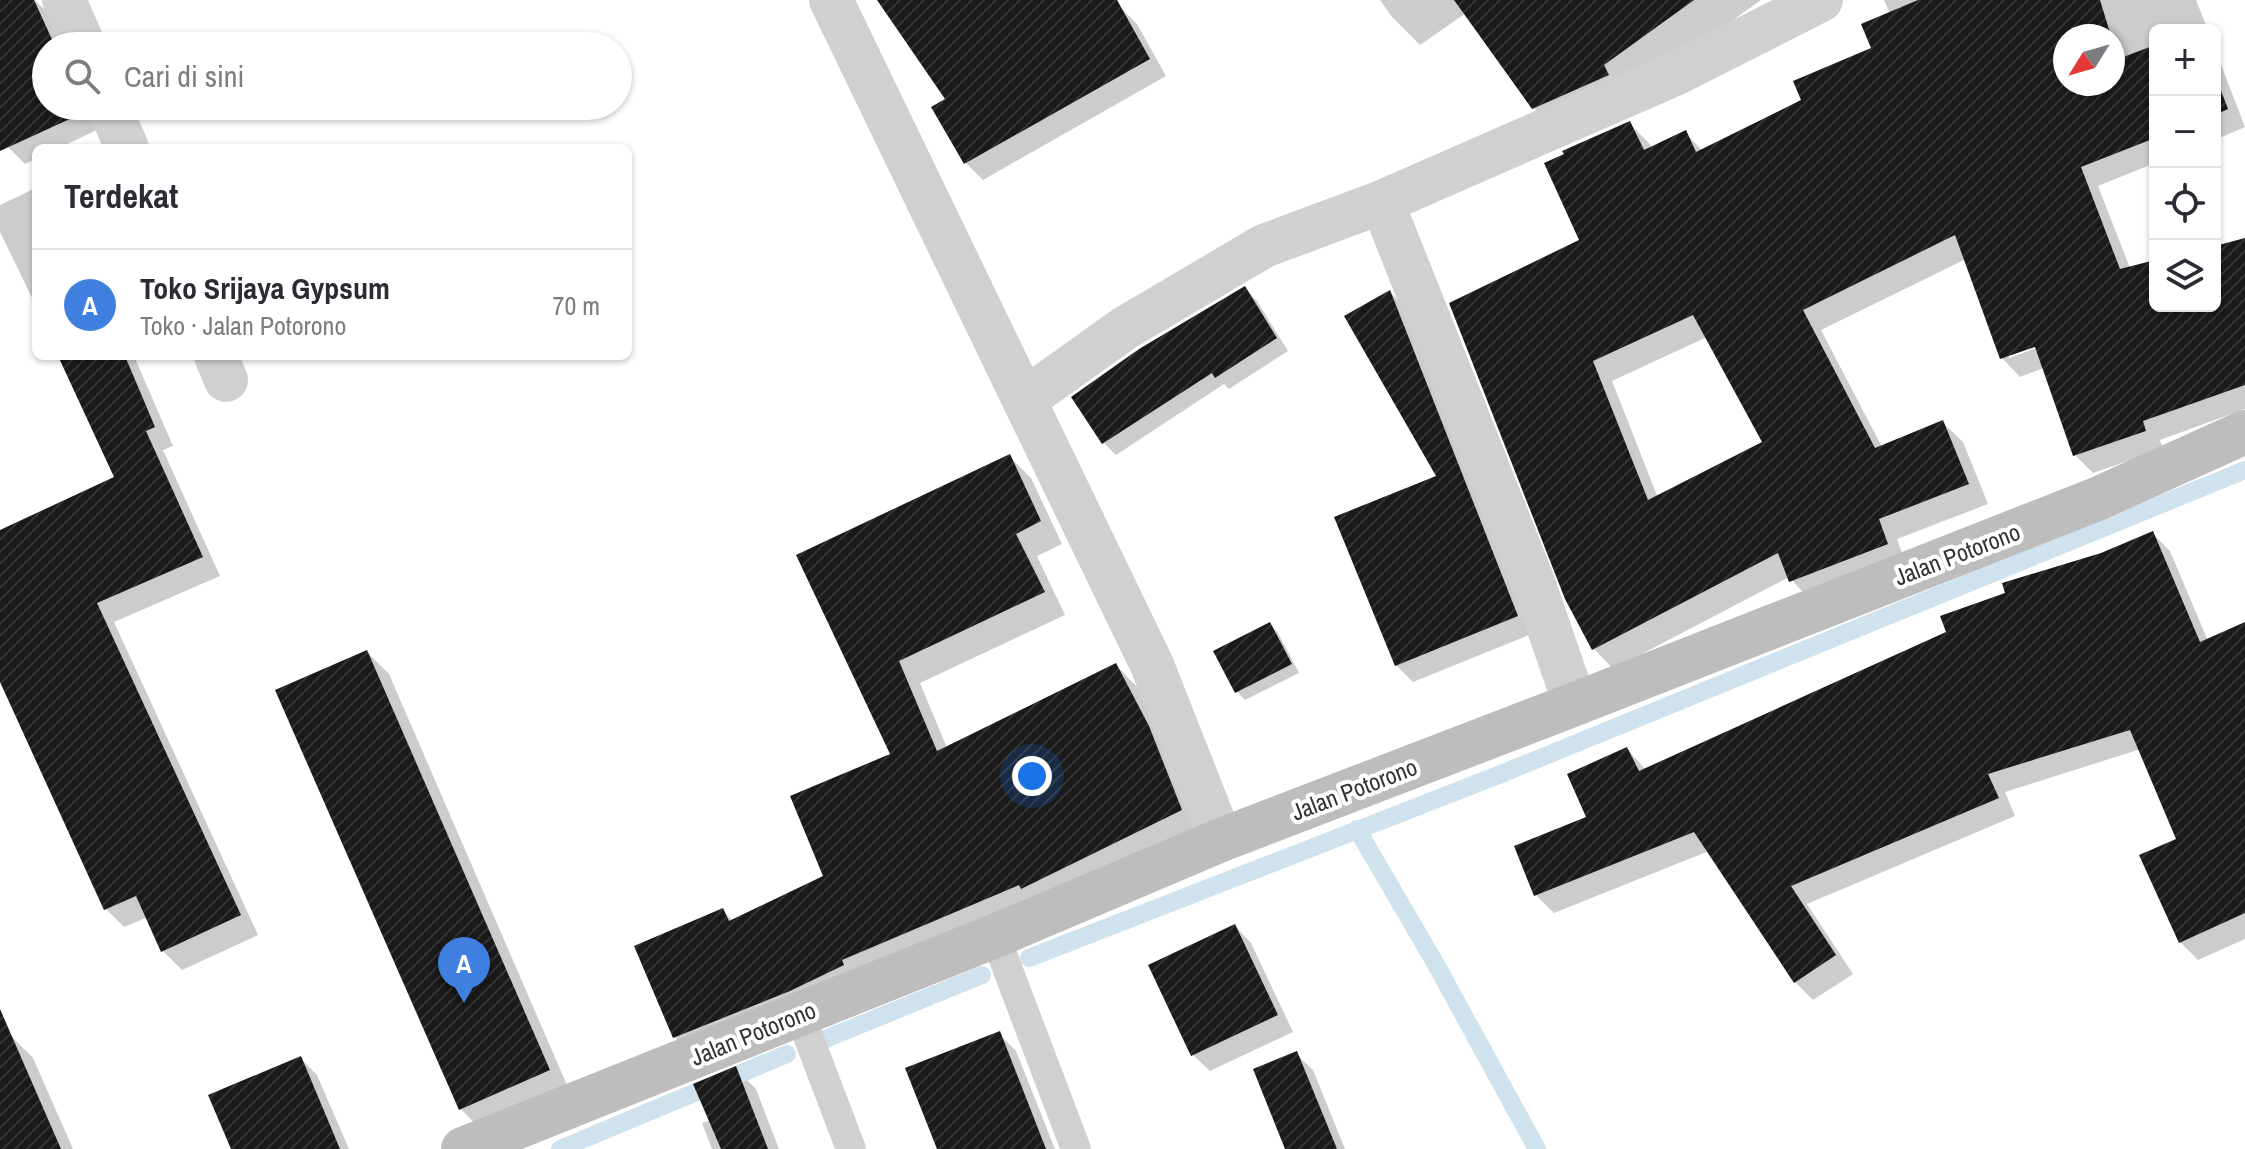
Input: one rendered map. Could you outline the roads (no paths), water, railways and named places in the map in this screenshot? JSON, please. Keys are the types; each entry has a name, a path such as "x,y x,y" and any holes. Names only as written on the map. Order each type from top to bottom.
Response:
{"street":[{"path":"64,0 78,32"},
{"path":"831,0 1152,665 1221,840"},
{"path":"1024,400 1125,328 1264,246 1382,202 1679,72 1821,0"},
{"path":"115,120 125,144"},
{"path":"1382,202 1533,582 1575,704"},
{"name":"Jalan Potorono","path":"463,1149 995,936 1221,840 2097,499 2245,432"}],"lane":[{"path":"995,936 1076,1149"},
{"path":"800,1015 851,1149"}],"waterway":[{"path":"1029,958 1501,774 2245,470"},
{"path":"1357,829 1537,1149"},
{"path":"823,1040 982,975"},
{"path":"560,1149 787,1054"}],"place":[{"name":"Toko Srijaya Gypsum","path":"464,1003"}]}
